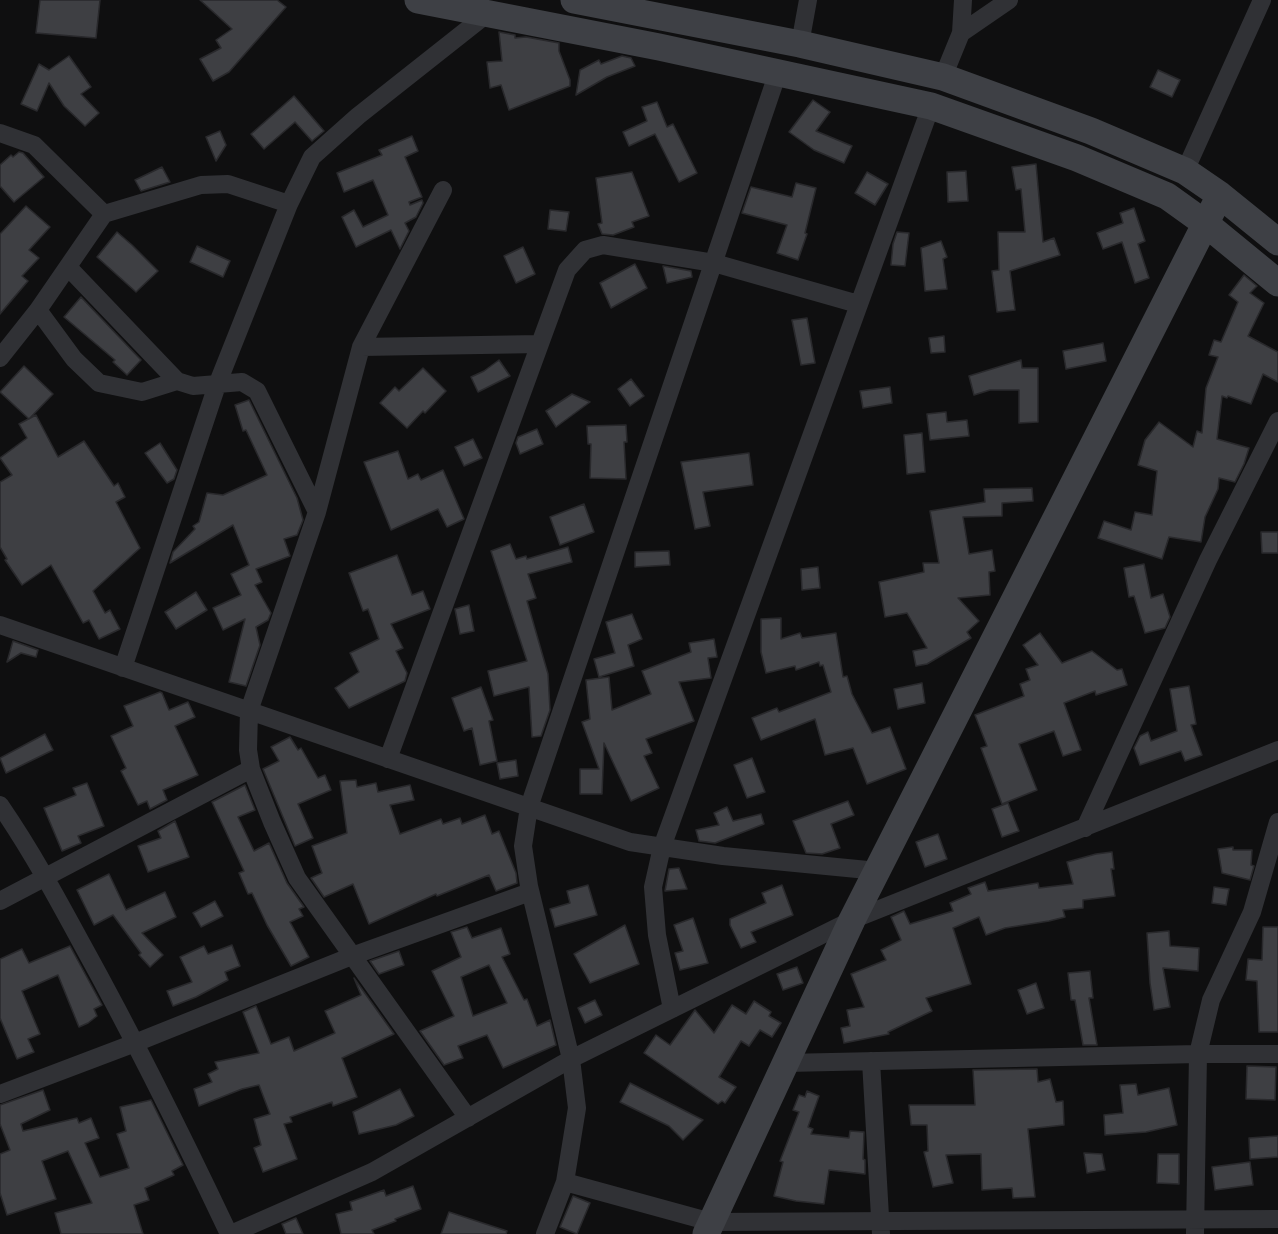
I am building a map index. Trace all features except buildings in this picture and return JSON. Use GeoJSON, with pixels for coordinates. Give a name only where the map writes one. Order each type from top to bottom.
{"type":"FeatureCollection","features":[{"type":"Feature","properties":{"kind":"main road"},"geometry":{"type":"LineString","coordinates":[[418,0],[778,72],[931,106],[1077,158],[1167,196],[1206,224],[1278,283]]}},
{"type":"Feature","properties":{"kind":"main road"},"geometry":{"type":"LineString","coordinates":[[574,0],[669,9],[800,44],[943,77],[1091,130],[1185,171],[1220,195],[1278,242]]}},
{"type":"Feature","properties":{"kind":"main road"},"geometry":{"type":"LineString","coordinates":[[709,1228],[852,920],[1220,195]]}},
{"type":"Feature","properties":{"kind":"street"},"geometry":{"type":"LineString","coordinates":[[800,44],[808,0]]}},
{"type":"Feature","properties":{"kind":"street"},"geometry":{"type":"LineString","coordinates":[[943,77],[961,33],[963,0]]}},
{"type":"Feature","properties":{"kind":"street"},"geometry":{"type":"LineString","coordinates":[[961,33],[1009,0]]}},
{"type":"Feature","properties":{"kind":"street"},"geometry":{"type":"LineString","coordinates":[[1185,171],[1263,0]]}},
{"type":"Feature","properties":{"kind":"street"},"geometry":{"type":"LineString","coordinates":[[123,668],[218,385],[289,204],[312,157],[358,116],[486,14]]}},
{"type":"Feature","properties":{"kind":"street"},"geometry":{"type":"LineString","coordinates":[[545,1234],[565,1182],[577,1108],[571,1059],[530,892],[523,846],[529,807],[778,72]]}},
{"type":"Feature","properties":{"kind":"street"},"geometry":{"type":"LineString","coordinates":[[672,1009],[657,935],[653,886],[662,847],[931,106]]}},
{"type":"Feature","properties":{"kind":"street"},"geometry":{"type":"LineString","coordinates":[[0,133],[34,145],[104,214]]}},
{"type":"Feature","properties":{"kind":"street"},"geometry":{"type":"LineString","coordinates":[[0,358],[38,310],[104,214],[201,185],[228,184],[289,204]]}},
{"type":"Feature","properties":{"kind":"street"},"geometry":{"type":"LineString","coordinates":[[443,190],[361,347],[317,513],[249,711],[248,750],[251,769],[297,878],[468,1118]]}},
{"type":"Feature","properties":{"kind":"street"},"geometry":{"type":"LineString","coordinates":[[387,759],[567,270],[585,250],[603,245],[714,263],[858,304]]}},
{"type":"Feature","properties":{"kind":"street"},"geometry":{"type":"LineString","coordinates":[[68,267],[177,381],[193,386],[242,382],[257,391],[317,513]]}},
{"type":"Feature","properties":{"kind":"street"},"geometry":{"type":"LineString","coordinates":[[38,310],[74,358],[99,383],[142,392],[177,381]]}},
{"type":"Feature","properties":{"kind":"street"},"geometry":{"type":"LineString","coordinates":[[361,347],[540,344]]}},
{"type":"Feature","properties":{"kind":"street"},"geometry":{"type":"LineString","coordinates":[[1084,828],[1208,560],[1278,422]]}},
{"type":"Feature","properties":{"kind":"street"},"geometry":{"type":"LineString","coordinates":[[0,625],[630,842],[723,856],[878,871]]}},
{"type":"Feature","properties":{"kind":"street"},"geometry":{"type":"LineString","coordinates":[[0,805],[29,847],[135,1043],[230,1234],[372,1172],[571,1059],[852,920],[1278,750]]}},
{"type":"Feature","properties":{"kind":"street"},"geometry":{"type":"LineString","coordinates":[[0,901],[251,769]]}},
{"type":"Feature","properties":{"kind":"street"},"geometry":{"type":"LineString","coordinates":[[1194,1227],[1198,1054],[1211,1000],[1252,912],[1278,822]]}},
{"type":"Feature","properties":{"kind":"street"},"geometry":{"type":"LineString","coordinates":[[0,1094],[352,956],[530,892]]}},
{"type":"Feature","properties":{"kind":"street"},"geometry":{"type":"LineString","coordinates":[[786,1063],[1278,1054]]}},
{"type":"Feature","properties":{"kind":"street"},"geometry":{"type":"LineString","coordinates":[[871,1061],[880,1228]]}},
{"type":"Feature","properties":{"kind":"street"},"geometry":{"type":"LineString","coordinates":[[565,1182],[709,1228],[1194,1227],[1278,1219]]}}]}
